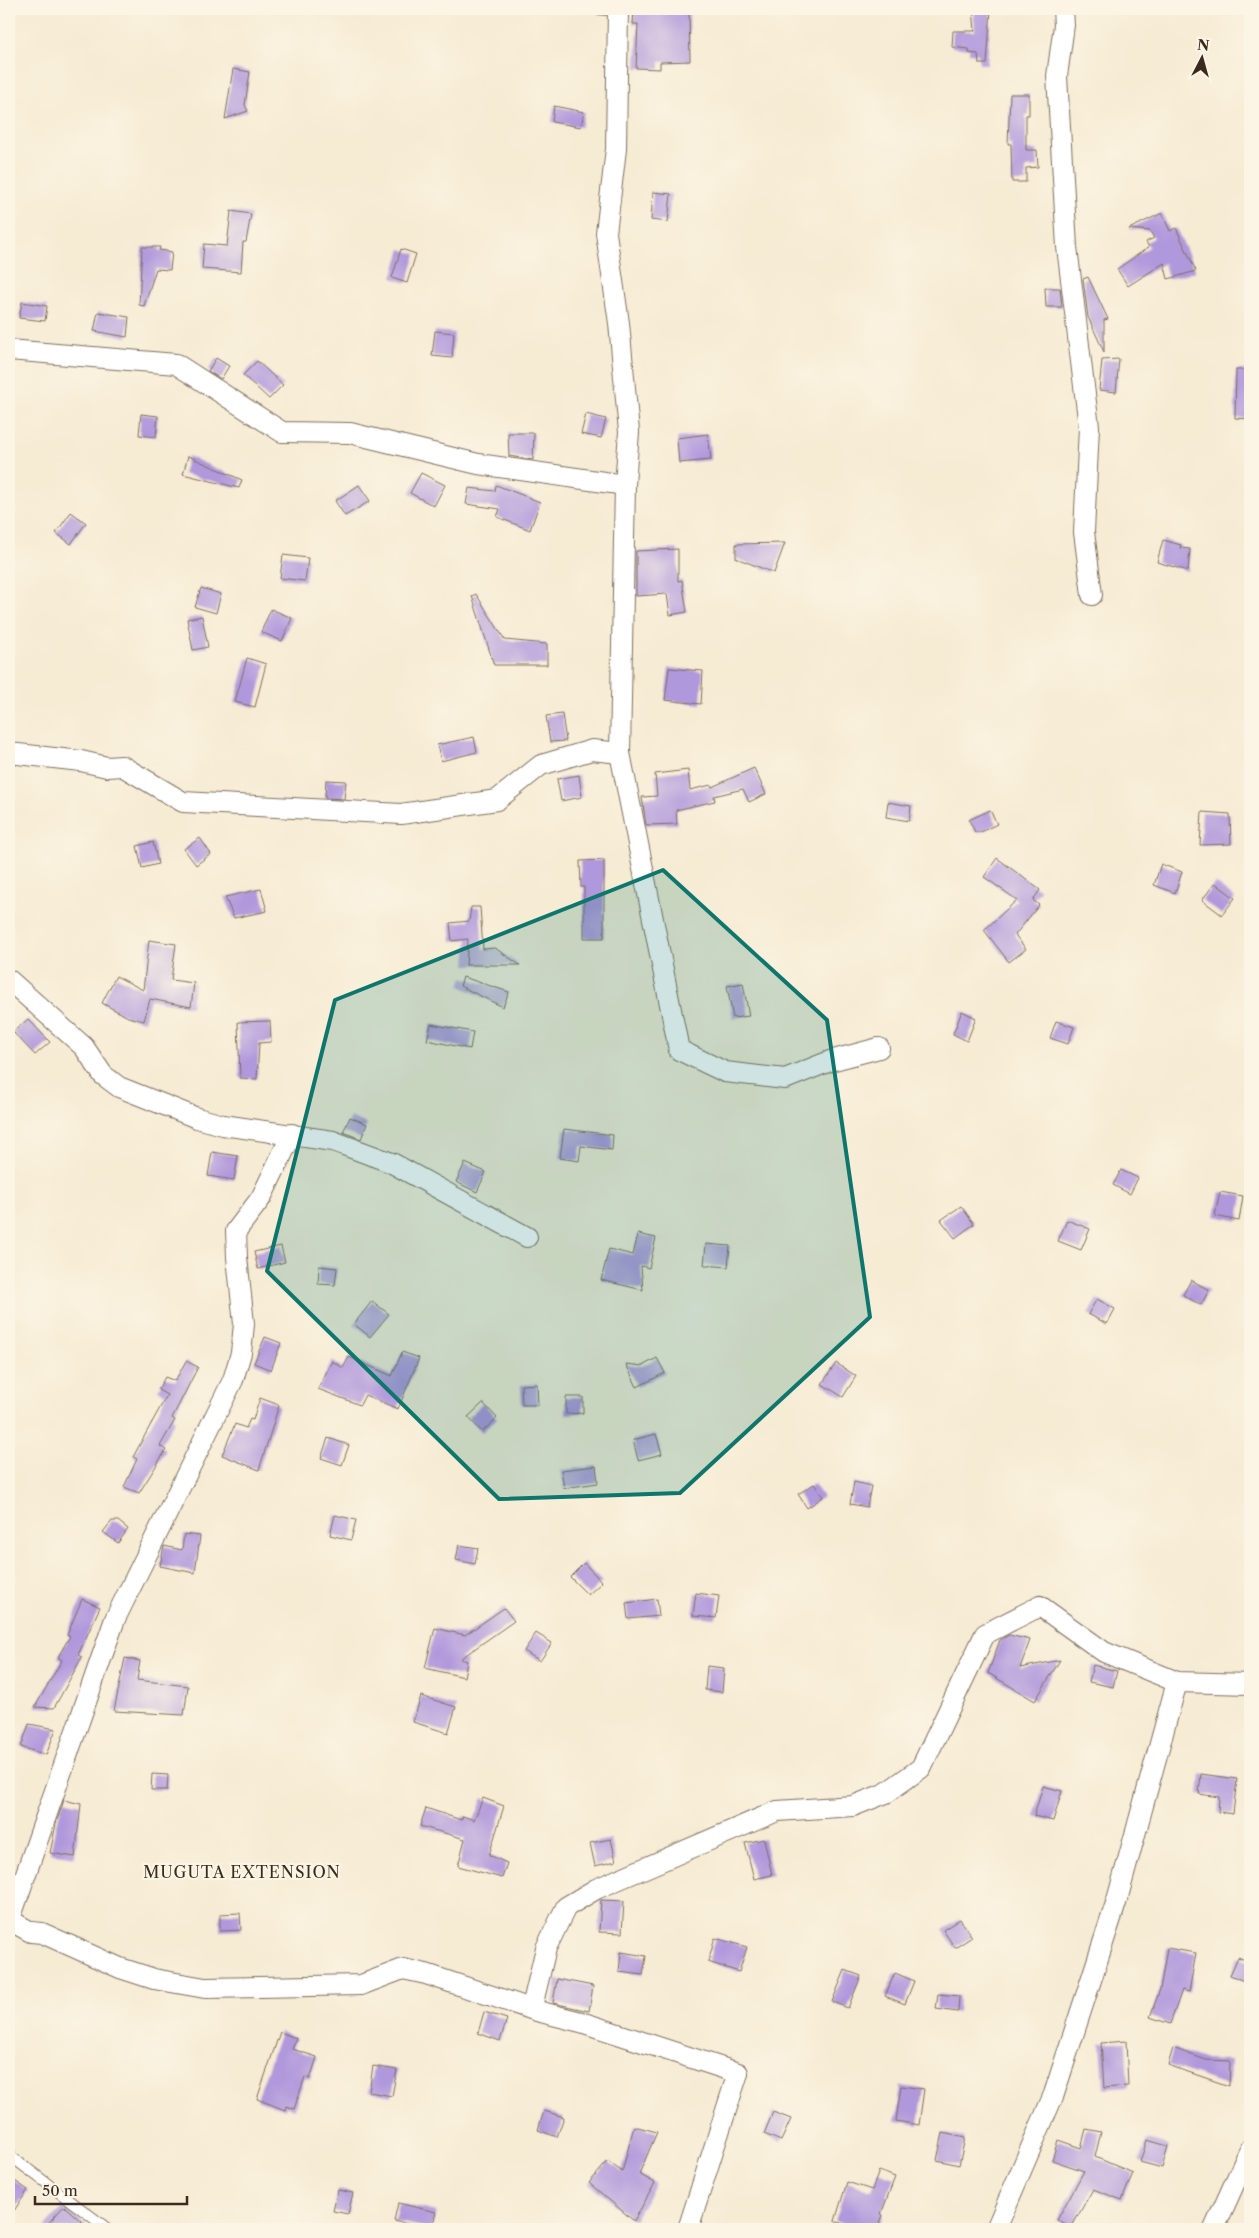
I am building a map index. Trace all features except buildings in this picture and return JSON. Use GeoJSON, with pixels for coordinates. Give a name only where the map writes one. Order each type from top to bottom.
{"type":"FeatureCollection","features":[{"type":"Feature","properties":{"kind":"street"},"geometry":{"type":"LineString","coordinates":[[1063,9],[1064,25],[1057,76],[1067,247],[1089,427],[1084,532],[1092,595]]}},
{"type":"Feature","properties":{"kind":"street"},"geometry":{"type":"LineString","coordinates":[[618,10],[616,150],[606,233],[619,323],[630,432],[625,485],[620,753],[679,1050],[725,1072],[785,1079],[830,1062],[879,1048]]}},
{"type":"Feature","properties":{"kind":"street"},"geometry":{"type":"LineString","coordinates":[[9,350],[176,364],[282,432],[350,433],[478,464],[625,485]]}},
{"type":"Feature","properties":{"kind":"street"},"geometry":{"type":"LineString","coordinates":[[9,753],[81,761],[107,767],[122,766],[183,802],[401,814],[498,800],[541,765],[592,750],[620,753]]}},
{"type":"Feature","properties":{"kind":"street"},"geometry":{"type":"LineString","coordinates":[[9,980],[77,1041],[103,1075],[119,1087],[196,1118],[223,1125],[333,1141],[392,1163],[527,1237]]}},
{"type":"Feature","properties":{"kind":"street"},"geometry":{"type":"LineString","coordinates":[[292,1134],[261,1198],[236,1231],[244,1324],[241,1353],[233,1380],[115,1619],[10,1922],[31,1932],[42,1933],[120,1968],[154,1979],[205,1988],[361,1984],[403,1969],[532,2007],[738,2073],[688,2229]]}},
{"type":"Feature","properties":{"kind":"street"},"geometry":{"type":"LineString","coordinates":[[532,2007],[546,1948],[566,1906],[596,1889],[777,1811],[853,1806],[886,1793],[920,1768],[985,1634],[1040,1606],[1104,1652],[1177,1682],[1250,1684]]}},
{"type":"Feature","properties":{"kind":"street"},"geometry":{"type":"LineString","coordinates":[[996,2229],[1054,2094],[1117,1900],[1177,1682]]}},
{"type":"Feature","properties":{"kind":"street"},"geometry":{"type":"LineString","coordinates":[[1214,2229],[1250,2149]]}},
{"type":"Feature","properties":{"kind":"lane"},"geometry":{"type":"LineString","coordinates":[[597,9],[618,10]]}},
{"type":"Feature","properties":{"kind":"lane"},"geometry":{"type":"LineString","coordinates":[[9,2155],[108,2229]]}},
{"type":"Feature","properties":{"kind":"highlighted area"},"geometry":{"type":"Polygon","coordinates":[[[663,870],[827,1020],[870,1317],[680,1493],[499,1499],[267,1271],[335,1000],[663,870]]]}},
{"type":"Feature","properties":{"kind":"district","name":"MUGUTA EXTENSION"},"geometry":{"type":"Point","coordinates":[242,1872]}}]}
